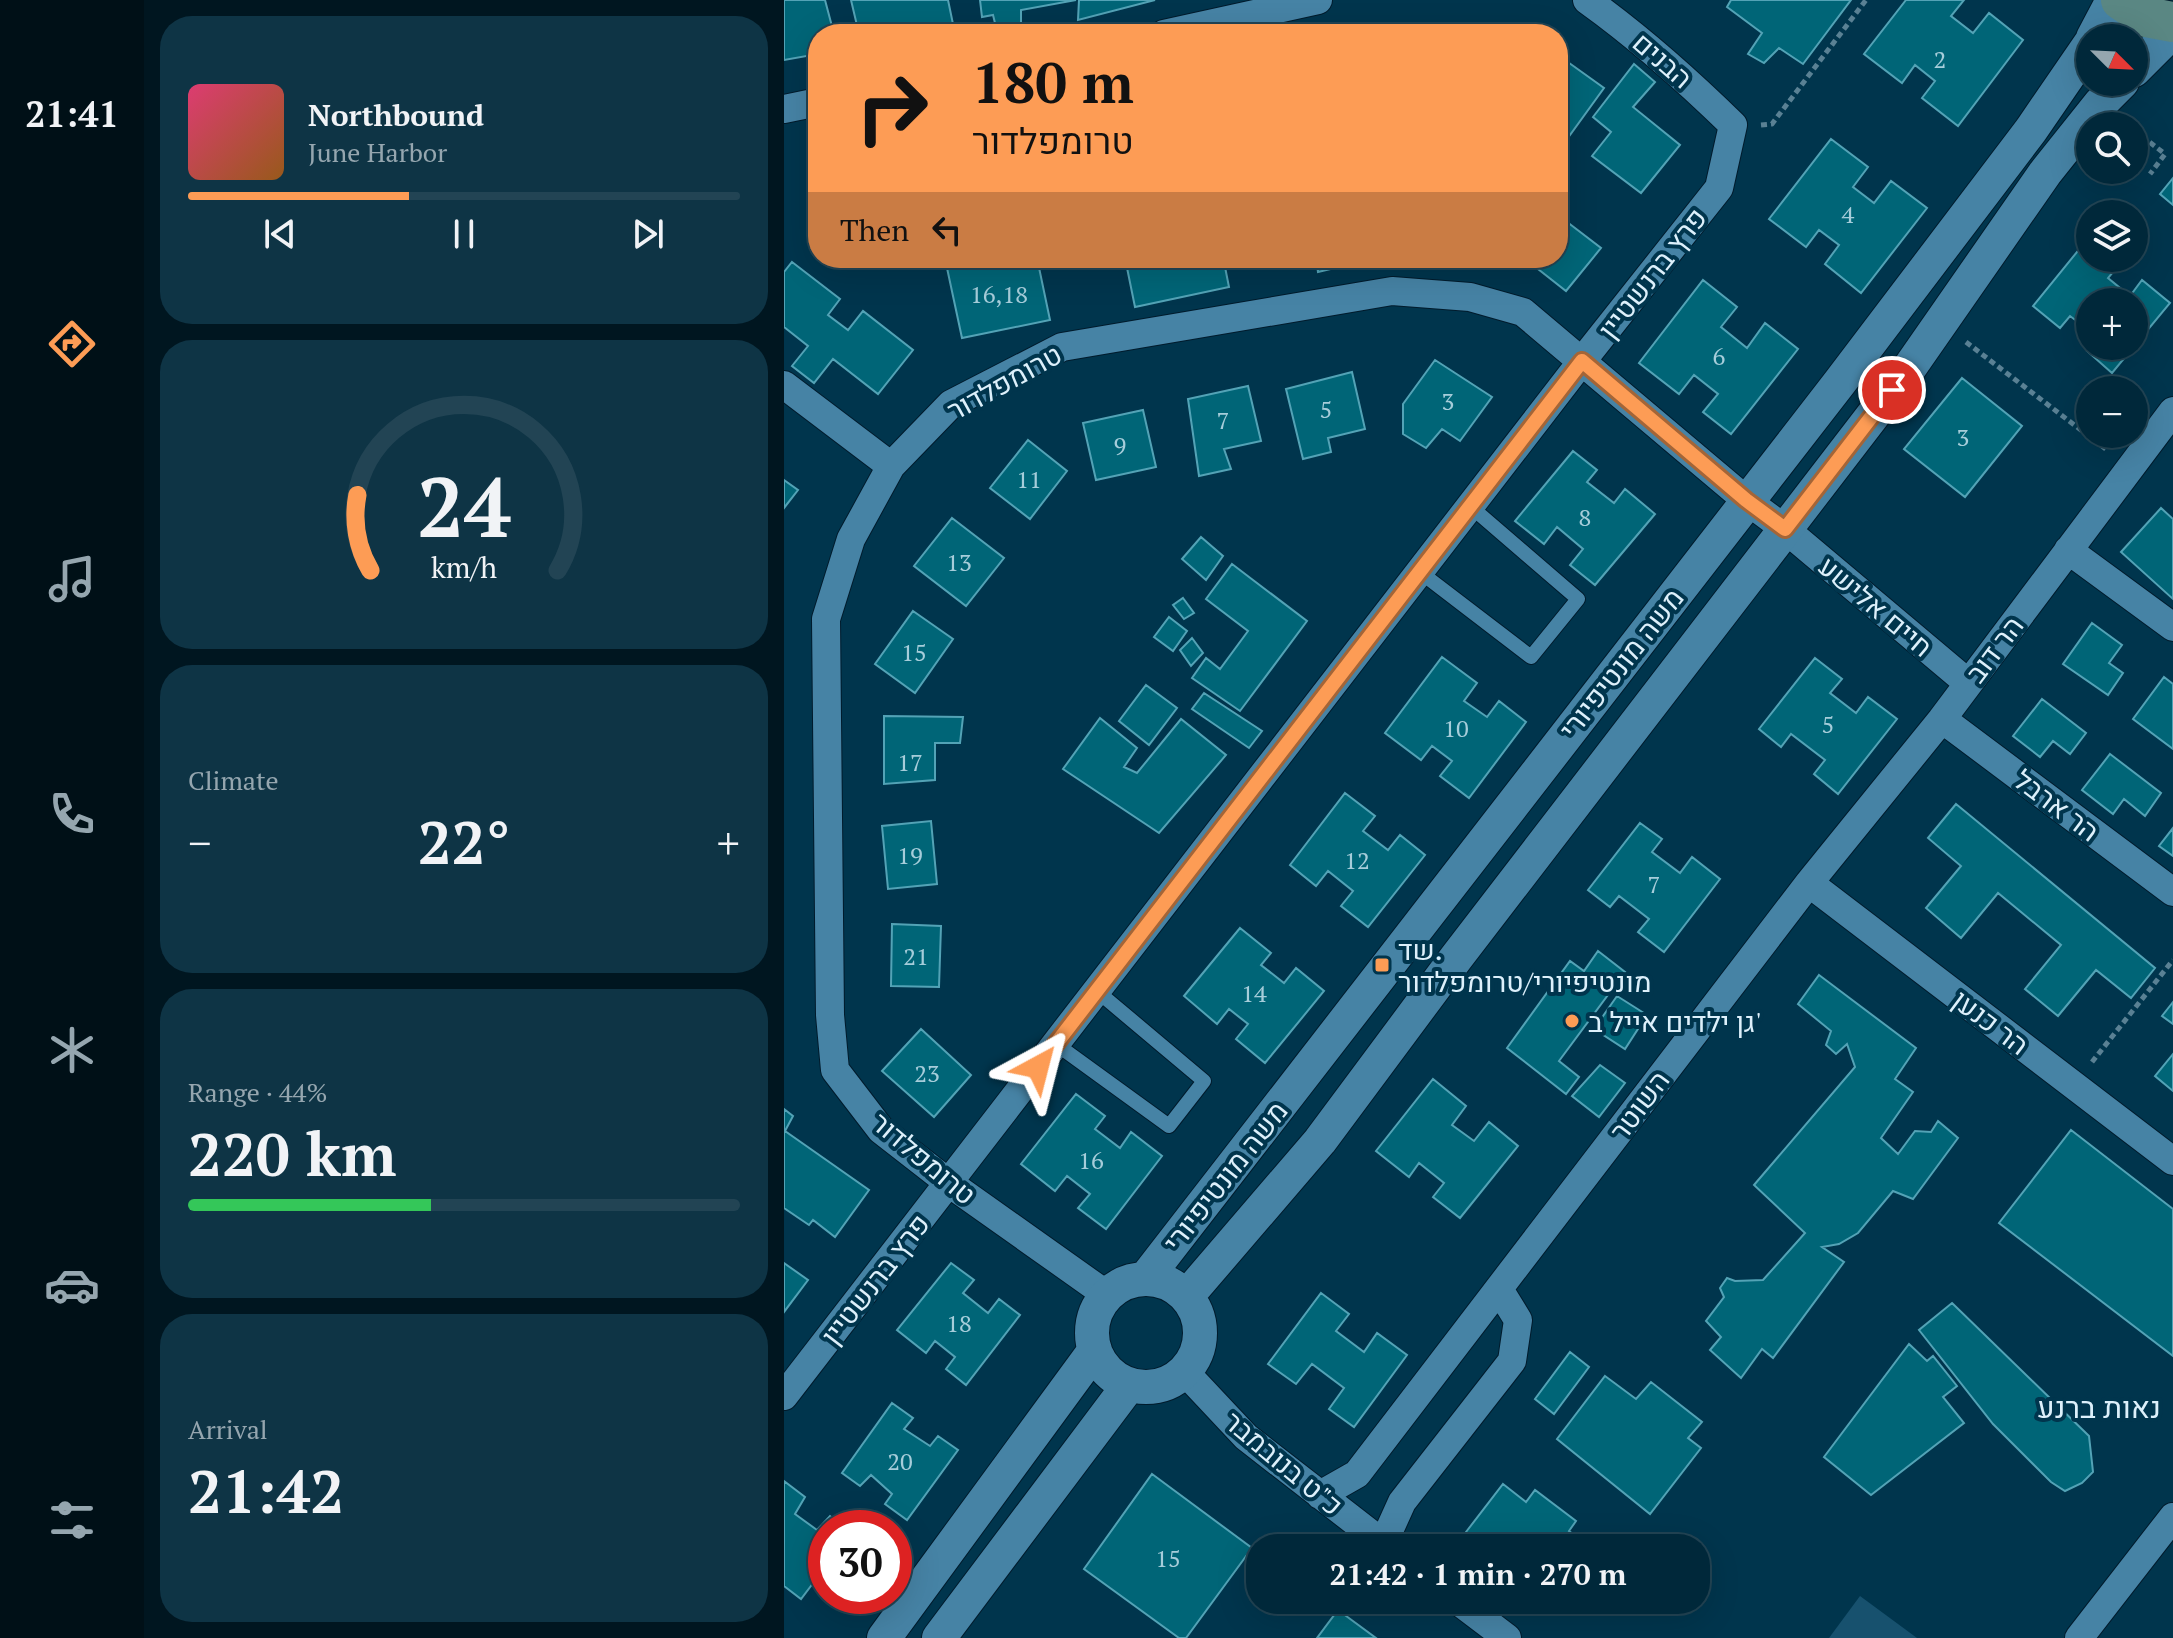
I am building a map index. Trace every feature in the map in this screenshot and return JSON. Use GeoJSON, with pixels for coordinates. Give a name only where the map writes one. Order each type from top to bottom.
{"type":"FeatureCollection","features":[{"type":"Feature","properties":{"kind":"main road"},"geometry":{"type":"LineString","coordinates":[[2121,0],[2146,17],[2173,22]]}},
{"type":"Feature","properties":{"kind":"street"},"geometry":{"type":"LineString","coordinates":[[1209,24],[1318,0]]}},
{"type":"Feature","properties":{"kind":"street","name":"הבנים"},"geometry":{"type":"LineString","coordinates":[[1587,0],[1632,32],[1683,75],[1733,125]]}},
{"type":"Feature","properties":{"kind":"street"},"geometry":{"type":"LineString","coordinates":[[2100,24],[2113,0]]}},
{"type":"Feature","properties":{"kind":"street"},"geometry":{"type":"LineString","coordinates":[[2148,56],[2173,31]]}},
{"type":"Feature","properties":{"kind":"street","name":"משה מונטיפיורי"},"geometry":{"type":"LineString","coordinates":[[1146,1278],[1840,382],[2021,143],[2076,64]]}},
{"type":"Feature","properties":{"kind":"street","name":"משה מונטיפיורי"},"geometry":{"type":"LineString","coordinates":[[1187,1296],[1320,1141],[1456,958],[1910,367],[2045,173],[2108,96]]}},
{"type":"Feature","properties":{"kind":"street"},"geometry":{"type":"LineString","coordinates":[[784,109],[808,104]]}},
{"type":"Feature","properties":{"kind":"street","name":"פרץ ברנשטיין"},"geometry":{"type":"LineString","coordinates":[[784,1396],[1582,361],[1719,188],[1733,125]]}},
{"type":"Feature","properties":{"kind":"street","name":"טרומפלדור"},"geometry":{"type":"LineString","coordinates":[[1107,1295],[949,1183],[881,1130],[835,1070],[830,1015],[826,619],[851,539],[891,466],[951,404],[1062,347],[1392,291],[1470,297],[1523,312],[1746,500],[1785,529]]}},
{"type":"Feature","properties":{"kind":"street"},"geometry":{"type":"LineString","coordinates":[[784,385],[891,466]]}},
{"type":"Feature","properties":{"kind":"street","name":"הר דוב"},"geometry":{"type":"LineString","coordinates":[[1809,883],[1942,719],[2173,411]]}},
{"type":"Feature","properties":{"kind":"street","name":"חיים אלישע"},"geometry":{"type":"LineString","coordinates":[[1785,529],[1968,683]]}},
{"type":"Feature","properties":{"kind":"street"},"geometry":{"type":"LineString","coordinates":[[2068,550],[2173,627]]}},
{"type":"Feature","properties":{"kind":"street","name":"הר ארבל"},"geometry":{"type":"LineString","coordinates":[[1942,719],[2173,892]]}},
{"type":"Feature","properties":{"kind":"street","name":"הר כנען"},"geometry":{"type":"LineString","coordinates":[[1809,883],[2173,1161]]}},
{"type":"Feature","properties":{"kind":"street","name":"השוטר"},"geometry":{"type":"LineString","coordinates":[[1320,1495],[1357,1474],[1809,883]]}},
{"type":"Feature","properties":{"kind":"street"},"geometry":{"type":"LineString","coordinates":[[1146,1278],[1175,1286],[1187,1296],[1196,1310],[1200,1326],[1200,1342],[1185,1372],[1152,1387],[1129,1385],[1114,1377],[1102,1365],[1095,1350],[1093,1321],[1107,1295],[1118,1286],[1146,1278]]}},
{"type":"Feature","properties":{"kind":"street"},"geometry":{"type":"LineString","coordinates":[[1390,1534],[1402,1502],[1512,1361],[1518,1320],[1499,1289]]}},
{"type":"Feature","properties":{"kind":"street"},"geometry":{"type":"LineString","coordinates":[[884,1638],[1095,1350]]}},
{"type":"Feature","properties":{"kind":"street","name":"כ\"ט בנובמבר"},"geometry":{"type":"LineString","coordinates":[[1185,1372],[1246,1437],[1370,1534]]}},
{"type":"Feature","properties":{"kind":"street"},"geometry":{"type":"LineString","coordinates":[[939,1638],[1129,1385]]}},
{"type":"Feature","properties":{"kind":"street"},"geometry":{"type":"LineString","coordinates":[[2079,1638],[2173,1517]]}},
{"type":"Feature","properties":{"kind":"street"},"geometry":{"type":"LineString","coordinates":[[1475,1614],[1507,1638]]}},
{"type":"Feature","properties":{"kind":"lane"},"geometry":{"type":"LineString","coordinates":[[1420,572],[1531,657],[1578,599],[1470,506]]}},
{"type":"Feature","properties":{"kind":"lane"},"geometry":{"type":"LineString","coordinates":[[1056,1044],[1169,1126],[1204,1081],[1097,991]]}},
{"type":"Feature","properties":{"kind":"path"},"geometry":{"type":"LineString","coordinates":[[1733,125],[1772,124],[1866,0]]}},
{"type":"Feature","properties":{"kind":"path"},"geometry":{"type":"LineString","coordinates":[[2148,141],[2165,154],[2150,174]]}},
{"type":"Feature","properties":{"kind":"path"},"geometry":{"type":"LineString","coordinates":[[1972,346],[2130,468]]}},
{"type":"Feature","properties":{"kind":"path"},"geometry":{"type":"LineString","coordinates":[[2074,1085],[2173,960]]}},
{"type":"Feature","properties":{"kind":"shaded area"},"geometry":{"type":"Polygon","coordinates":[[[1860,1596],[1917,1638],[1829,1638],[1860,1596]]]}},
{"type":"Feature","properties":{"kind":"building"},"geometry":{"type":"Polygon","coordinates":[[[784,0],[825,0],[831,24],[808,24],[808,56],[784,60],[784,0]]]}},
{"type":"Feature","properties":{"kind":"building"},"geometry":{"type":"Polygon","coordinates":[[[851,0],[948,0],[953,24],[857,24],[851,0]]]}},
{"type":"Feature","properties":{"kind":"building"},"geometry":{"type":"Polygon","coordinates":[[[980,0],[1076,0],[1021,10],[1021,24],[995,24],[993,15],[982,17],[980,0]]]}},
{"type":"Feature","properties":{"kind":"building"},"geometry":{"type":"Polygon","coordinates":[[[1079,0],[1155,0],[1078,20],[1079,0]]]}},
{"type":"Feature","properties":{"kind":"building"},"geometry":{"type":"Polygon","coordinates":[[[1731,0],[1851,0],[1803,64],[1779,48],[1764,63],[1748,54],[1762,33],[1727,7],[1731,0]]]}},
{"type":"Feature","properties":{"kind":"building"},"geometry":{"type":"Polygon","coordinates":[[[1906,0],[1964,0],[1951,16],[1973,33],[1989,13],[2023,40],[1958,126],[1922,98],[1935,81],[1915,65],[1902,83],[1864,54],[1906,0]]]}},
{"type":"Feature","properties":{"kind":"building"},"geometry":{"type":"Polygon","coordinates":[[[1568,62],[1604,88],[1568,138],[1568,62]]]}},
{"type":"Feature","properties":{"kind":"building"},"geometry":{"type":"Polygon","coordinates":[[[1634,64],[1655,82],[1633,107],[1680,145],[1641,193],[1592,156],[1611,132],[1593,117],[1634,64]]]}},
{"type":"Feature","properties":{"kind":"building"},"geometry":{"type":"Polygon","coordinates":[[[1831,139],[1868,167],[1853,187],[1874,203],[1891,181],[1927,208],[1861,293],[1825,264],[1839,245],[1819,230],[1806,247],[1769,219],[1831,139]]]}},
{"type":"Feature","properties":{"kind":"building"},"geometry":{"type":"Polygon","coordinates":[[[2173,178],[2173,205],[2160,194],[2173,178]]]}},
{"type":"Feature","properties":{"kind":"building"},"geometry":{"type":"Polygon","coordinates":[[[1568,223],[1601,248],[1566,291],[1537,268],[1568,268],[1568,223]]]}},
{"type":"Feature","properties":{"kind":"building"},"geometry":{"type":"Polygon","coordinates":[[[2076,253],[2076,272],[2113,272],[2108,278],[2120,288],[2076,288],[2076,320],[2070,316],[2060,328],[2033,306],[2076,253]]]}},
{"type":"Feature","properties":{"kind":"building"},"geometry":{"type":"Polygon","coordinates":[[[792,262],[840,299],[828,315],[848,330],[863,311],[913,350],[878,394],[833,359],[814,383],[792,366],[808,346],[784,327],[784,272],[792,262]]]}},
{"type":"Feature","properties":{"kind":"building"},"geometry":{"type":"Polygon","coordinates":[[[947,268],[1039,268],[1050,320],[962,338],[947,268]]]}},
{"type":"Feature","properties":{"kind":"building"},"geometry":{"type":"Polygon","coordinates":[[[1127,268],[1225,268],[1229,287],[1135,307],[1127,268]]]}},
{"type":"Feature","properties":{"kind":"building"},"geometry":{"type":"Polygon","coordinates":[[[1703,280],[1737,307],[1721,327],[1747,348],[1765,323],[1798,349],[1731,434],[1703,412],[1718,394],[1694,375],[1679,394],[1639,363],[1703,280]]]}},
{"type":"Feature","properties":{"kind":"building"},"geometry":{"type":"Polygon","coordinates":[[[2142,280],[2170,303],[2148,330],[2148,288],[2136,288],[2142,280]]]}},
{"type":"Feature","properties":{"kind":"building"},"geometry":{"type":"Polygon","coordinates":[[[1435,360],[1492,397],[1460,441],[1442,429],[1426,448],[1403,434],[1403,404],[1435,360]]]}},
{"type":"Feature","properties":{"kind":"building"},"geometry":{"type":"Polygon","coordinates":[[[2097,360],[2123,360],[2112,373],[2097,360]]]}},
{"type":"Feature","properties":{"kind":"building"},"geometry":{"type":"Polygon","coordinates":[[[1352,372],[1365,429],[1328,438],[1331,452],[1303,459],[1286,389],[1352,372]]]}},
{"type":"Feature","properties":{"kind":"building"},"geometry":{"type":"Polygon","coordinates":[[[1962,378],[2022,426],[1965,497],[1904,449],[1962,378]]]}},
{"type":"Feature","properties":{"kind":"building"},"geometry":{"type":"Polygon","coordinates":[[[1248,386],[1261,441],[1224,449],[1231,469],[1199,476],[1188,399],[1248,386]]]}},
{"type":"Feature","properties":{"kind":"building"},"geometry":{"type":"Polygon","coordinates":[[[1143,410],[1156,467],[1096,480],[1083,423],[1143,410]]]}},
{"type":"Feature","properties":{"kind":"building"},"geometry":{"type":"Polygon","coordinates":[[[1028,440],[1067,471],[1030,519],[990,488],[1028,440]]]}},
{"type":"Feature","properties":{"kind":"building"},"geometry":{"type":"Polygon","coordinates":[[[1573,451],[1597,470],[1587,482],[1614,503],[1625,489],[1655,514],[1595,585],[1570,565],[1583,549],[1557,527],[1544,544],[1515,521],[1573,451]]]}},
{"type":"Feature","properties":{"kind":"building"},"geometry":{"type":"Polygon","coordinates":[[[784,480],[798,490],[784,508],[784,480]]]}},
{"type":"Feature","properties":{"kind":"building"},"geometry":{"type":"Polygon","coordinates":[[[2161,508],[2173,519],[2173,599],[2121,552],[2161,508]]]}},
{"type":"Feature","properties":{"kind":"building"},"geometry":{"type":"Polygon","coordinates":[[[952,518],[1004,558],[966,606],[914,566],[952,518]]]}},
{"type":"Feature","properties":{"kind":"building"},"geometry":{"type":"Polygon","coordinates":[[[1201,537],[1223,556],[1206,580],[1182,559],[1201,537]]]}},
{"type":"Feature","properties":{"kind":"building"},"geometry":{"type":"Polygon","coordinates":[[[1232,564],[1307,621],[1240,711],[1192,678],[1206,658],[1220,669],[1248,631],[1206,599],[1232,564]]]}},
{"type":"Feature","properties":{"kind":"building"},"geometry":{"type":"Polygon","coordinates":[[[1183,598],[1194,613],[1184,619],[1173,605],[1183,598]]]}},
{"type":"Feature","properties":{"kind":"building"},"geometry":{"type":"Polygon","coordinates":[[[913,611],[953,639],[915,693],[875,664],[913,611]]]}},
{"type":"Feature","properties":{"kind":"building"},"geometry":{"type":"Polygon","coordinates":[[[1169,617],[1187,631],[1173,651],[1154,637],[1169,617]]]}},
{"type":"Feature","properties":{"kind":"building"},"geometry":{"type":"Polygon","coordinates":[[[2092,623],[2122,645],[2109,663],[2123,673],[2108,695],[2063,664],[2092,623]]]}},
{"type":"Feature","properties":{"kind":"building"},"geometry":{"type":"Polygon","coordinates":[[[1192,638],[1203,653],[1191,666],[1180,650],[1192,638]]]}},
{"type":"Feature","properties":{"kind":"building"},"geometry":{"type":"Polygon","coordinates":[[[1442,657],[1477,683],[1464,701],[1487,717],[1499,701],[1526,722],[1469,798],[1440,776],[1452,761],[1432,746],[1421,760],[1385,733],[1442,657]]]}},
{"type":"Feature","properties":{"kind":"building"},"geometry":{"type":"Polygon","coordinates":[[[1815,658],[1842,679],[1830,693],[1856,713],[1868,697],[1897,719],[1838,794],[1814,774],[1825,760],[1791,734],[1781,747],[1759,729],[1815,658]]]}},
{"type":"Feature","properties":{"kind":"building"},"geometry":{"type":"Polygon","coordinates":[[[2164,677],[2173,684],[2173,749],[2133,719],[2164,677]]]}},
{"type":"Feature","properties":{"kind":"building"},"geometry":{"type":"Polygon","coordinates":[[[1146,685],[1177,708],[1149,745],[1119,721],[1146,685]]]}},
{"type":"Feature","properties":{"kind":"building"},"geometry":{"type":"Polygon","coordinates":[[[1204,693],[1262,731],[1249,748],[1192,709],[1204,693]]]}},
{"type":"Feature","properties":{"kind":"building"},"geometry":{"type":"Polygon","coordinates":[[[2042,699],[2086,733],[2070,754],[2053,741],[2040,757],[2013,736],[2042,699]]]}},
{"type":"Feature","properties":{"kind":"building"},"geometry":{"type":"Polygon","coordinates":[[[884,716],[963,717],[960,743],[935,743],[935,780],[884,784],[884,716]]]}},
{"type":"Feature","properties":{"kind":"building"},"geometry":{"type":"Polygon","coordinates":[[[1100,718],[1137,748],[1124,767],[1137,773],[1181,719],[1226,755],[1159,833],[1063,769],[1100,718]]]}},
{"type":"Feature","properties":{"kind":"building"},"geometry":{"type":"Polygon","coordinates":[[[2110,754],[2161,793],[2145,816],[2124,799],[2113,814],[2082,790],[2110,754]]]}},
{"type":"Feature","properties":{"kind":"building"},"geometry":{"type":"Polygon","coordinates":[[[1345,793],[1375,816],[1363,831],[1388,850],[1400,835],[1425,855],[1368,927],[1341,906],[1353,891],[1328,871],[1316,886],[1290,865],[1345,793]]]}},
{"type":"Feature","properties":{"kind":"building"},"geometry":{"type":"Polygon","coordinates":[[[1956,804],[2155,968],[2131,998],[2096,970],[2058,1016],[2025,989],[2061,945],[1998,893],[1961,938],[1926,908],[1961,866],[1928,838],[1956,804]]]}},
{"type":"Feature","properties":{"kind":"building"},"geometry":{"type":"Polygon","coordinates":[[[931,821],[937,884],[888,889],[882,826],[931,821]]]}},
{"type":"Feature","properties":{"kind":"building"},"geometry":{"type":"Polygon","coordinates":[[[1640,823],[1662,839],[1652,852],[1680,873],[1692,857],[1720,879],[1664,952],[1638,932],[1649,919],[1619,896],[1610,907],[1588,890],[1640,823]]]}},
{"type":"Feature","properties":{"kind":"building"},"geometry":{"type":"Polygon","coordinates":[[[2173,828],[2173,856],[2159,846],[2173,828]]]}},
{"type":"Feature","properties":{"kind":"building"},"geometry":{"type":"Polygon","coordinates":[[[892,924],[941,926],[939,987],[891,986],[892,924]]]}},
{"type":"Feature","properties":{"kind":"building"},"geometry":{"type":"Polygon","coordinates":[[[1240,928],[1271,953],[1261,965],[1284,983],[1296,968],[1324,991],[1265,1063],[1236,1039],[1248,1024],[1229,1009],[1217,1024],[1184,996],[1240,928]]]}},
{"type":"Feature","properties":{"kind":"building"},"geometry":{"type":"Polygon","coordinates":[[[1598,951],[1625,972],[1559,1061],[1579,1077],[1566,1094],[1507,1048],[1570,961],[1584,971],[1598,951]]]}},
{"type":"Feature","properties":{"kind":"building"},"geometry":{"type":"Polygon","coordinates":[[[1819,975],[1916,1048],[1895,1079],[1913,1092],[1881,1138],[1898,1154],[1915,1131],[1931,1132],[1938,1121],[1958,1138],[1913,1199],[1893,1191],[1858,1233],[1839,1244],[1822,1247],[1844,1262],[1773,1358],[1762,1349],[1741,1378],[1710,1350],[1721,1337],[1706,1321],[1724,1297],[1720,1288],[1727,1278],[1735,1281],[1763,1280],[1805,1233],[1754,1185],[1855,1067],[1847,1044],[1836,1054],[1826,1045],[1831,1031],[1798,1004],[1819,975]]]}},
{"type":"Feature","properties":{"kind":"building"},"geometry":{"type":"Polygon","coordinates":[[[1617,996],[1647,1015],[1625,1049],[1594,1029],[1617,996]]]}},
{"type":"Feature","properties":{"kind":"building"},"geometry":{"type":"Polygon","coordinates":[[[2173,1002],[2173,1024],[2162,1016],[2173,1002]]]}},
{"type":"Feature","properties":{"kind":"building"},"geometry":{"type":"Polygon","coordinates":[[[921,1029],[971,1075],[934,1117],[882,1071],[921,1029]]]}},
{"type":"Feature","properties":{"kind":"building"},"geometry":{"type":"Polygon","coordinates":[[[2173,1054],[2173,1091],[2155,1076],[2173,1054]]]}},
{"type":"Feature","properties":{"kind":"building"},"geometry":{"type":"Polygon","coordinates":[[[1600,1065],[1625,1083],[1599,1117],[1572,1096],[1600,1065]]]}},
{"type":"Feature","properties":{"kind":"building"},"geometry":{"type":"Polygon","coordinates":[[[1433,1079],[1466,1106],[1452,1125],[1474,1141],[1489,1122],[1518,1146],[1460,1218],[1433,1197],[1444,1183],[1419,1163],[1409,1177],[1376,1151],[1433,1079]]]}},
{"type":"Feature","properties":{"kind":"building"},"geometry":{"type":"Polygon","coordinates":[[[1076,1094],[1105,1116],[1095,1129],[1120,1148],[1131,1132],[1162,1156],[1106,1229],[1078,1208],[1090,1194],[1067,1176],[1055,1191],[1021,1164],[1076,1094]]]}},
{"type":"Feature","properties":{"kind":"building"},"geometry":{"type":"Polygon","coordinates":[[[784,1109],[793,1116],[785,1131],[869,1190],[835,1237],[813,1220],[809,1225],[784,1208],[784,1109]]]}},
{"type":"Feature","properties":{"kind":"building"},"geometry":{"type":"Polygon","coordinates":[[[2071,1130],[2173,1209],[2173,1356],[1999,1223],[2071,1130]]]}},
{"type":"Feature","properties":{"kind":"building"},"geometry":{"type":"Polygon","coordinates":[[[784,1263],[808,1280],[784,1312],[784,1263]]]}},
{"type":"Feature","properties":{"kind":"building"},"geometry":{"type":"Polygon","coordinates":[[[951,1263],[974,1280],[963,1293],[988,1313],[999,1299],[1020,1315],[966,1385],[946,1369],[955,1357],[935,1341],[926,1353],[897,1330],[951,1263]]]}},
{"type":"Feature","properties":{"kind":"building"},"geometry":{"type":"Polygon","coordinates":[[[1321,1293],[1349,1314],[1336,1331],[1364,1352],[1377,1333],[1407,1355],[1354,1427],[1329,1409],[1344,1388],[1312,1364],[1296,1384],[1268,1364],[1321,1293]]]}},
{"type":"Feature","properties":{"kind":"building"},"geometry":{"type":"Polygon","coordinates":[[[1952,1303],[2089,1436],[2093,1472],[2082,1483],[2065,1491],[2051,1482],[1993,1424],[1919,1330],[1952,1303]]]}},
{"type":"Feature","properties":{"kind":"building"},"geometry":{"type":"Polygon","coordinates":[[[1909,1344],[1927,1361],[1933,1356],[1957,1386],[1943,1397],[1964,1423],[1871,1495],[1824,1457],[1909,1344]]]}},
{"type":"Feature","properties":{"kind":"building"},"geometry":{"type":"Polygon","coordinates":[[[1570,1352],[1589,1367],[1554,1414],[1535,1399],[1570,1352]]]}},
{"type":"Feature","properties":{"kind":"building"},"geometry":{"type":"Polygon","coordinates":[[[1605,1376],[1636,1399],[1651,1382],[1702,1422],[1688,1438],[1701,1448],[1650,1514],[1557,1439],[1605,1376]]]}},
{"type":"Feature","properties":{"kind":"building"},"geometry":{"type":"Polygon","coordinates":[[[892,1403],[913,1418],[904,1429],[930,1446],[938,1436],[958,1450],[912,1513],[912,1510],[893,1510],[885,1504],[892,1494],[871,1475],[860,1486],[842,1473],[892,1403]]]}},
{"type":"Feature","properties":{"kind":"building"},"geometry":{"type":"Polygon","coordinates":[[[1152,1474],[1246,1544],[1246,1556],[1186,1638],[1179,1638],[1084,1569],[1152,1474]]]}},
{"type":"Feature","properties":{"kind":"building"},"geometry":{"type":"Polygon","coordinates":[[[784,1481],[805,1497],[795,1514],[808,1523],[808,1590],[801,1599],[784,1586],[784,1481]]]}},
{"type":"Feature","properties":{"kind":"building"},"geometry":{"type":"Polygon","coordinates":[[[1503,1484],[1526,1502],[1535,1490],[1576,1521],[1569,1531],[1573,1534],[1466,1532],[1503,1484]]]}},
{"type":"Feature","properties":{"kind":"building"},"geometry":{"type":"Polygon","coordinates":[[[1335,1614],[1343,1614],[1376,1638],[1317,1638],[1335,1614]]]}},
{"type":"Feature","properties":{"kind":"place","name":"שד. מונטיפיורי/טרומפלדור"},"geometry":{"type":"Point","coordinates":[1382,965]}},
{"type":"Feature","properties":{"kind":"place","name":"גן ילדים אייל ב'"},"geometry":{"type":"Point","coordinates":[1572,1021]}},
{"type":"Feature","properties":{"kind":"district","name":"נאות ברנע"},"geometry":{"type":"Point","coordinates":[2099,1407]}},
{"type":"Feature","properties":{"kind":"route"},"geometry":{"type":"LineString","coordinates":[[1038,1067],[1582,361],[1746,500],[1785,529],[1892,390]]}}]}
